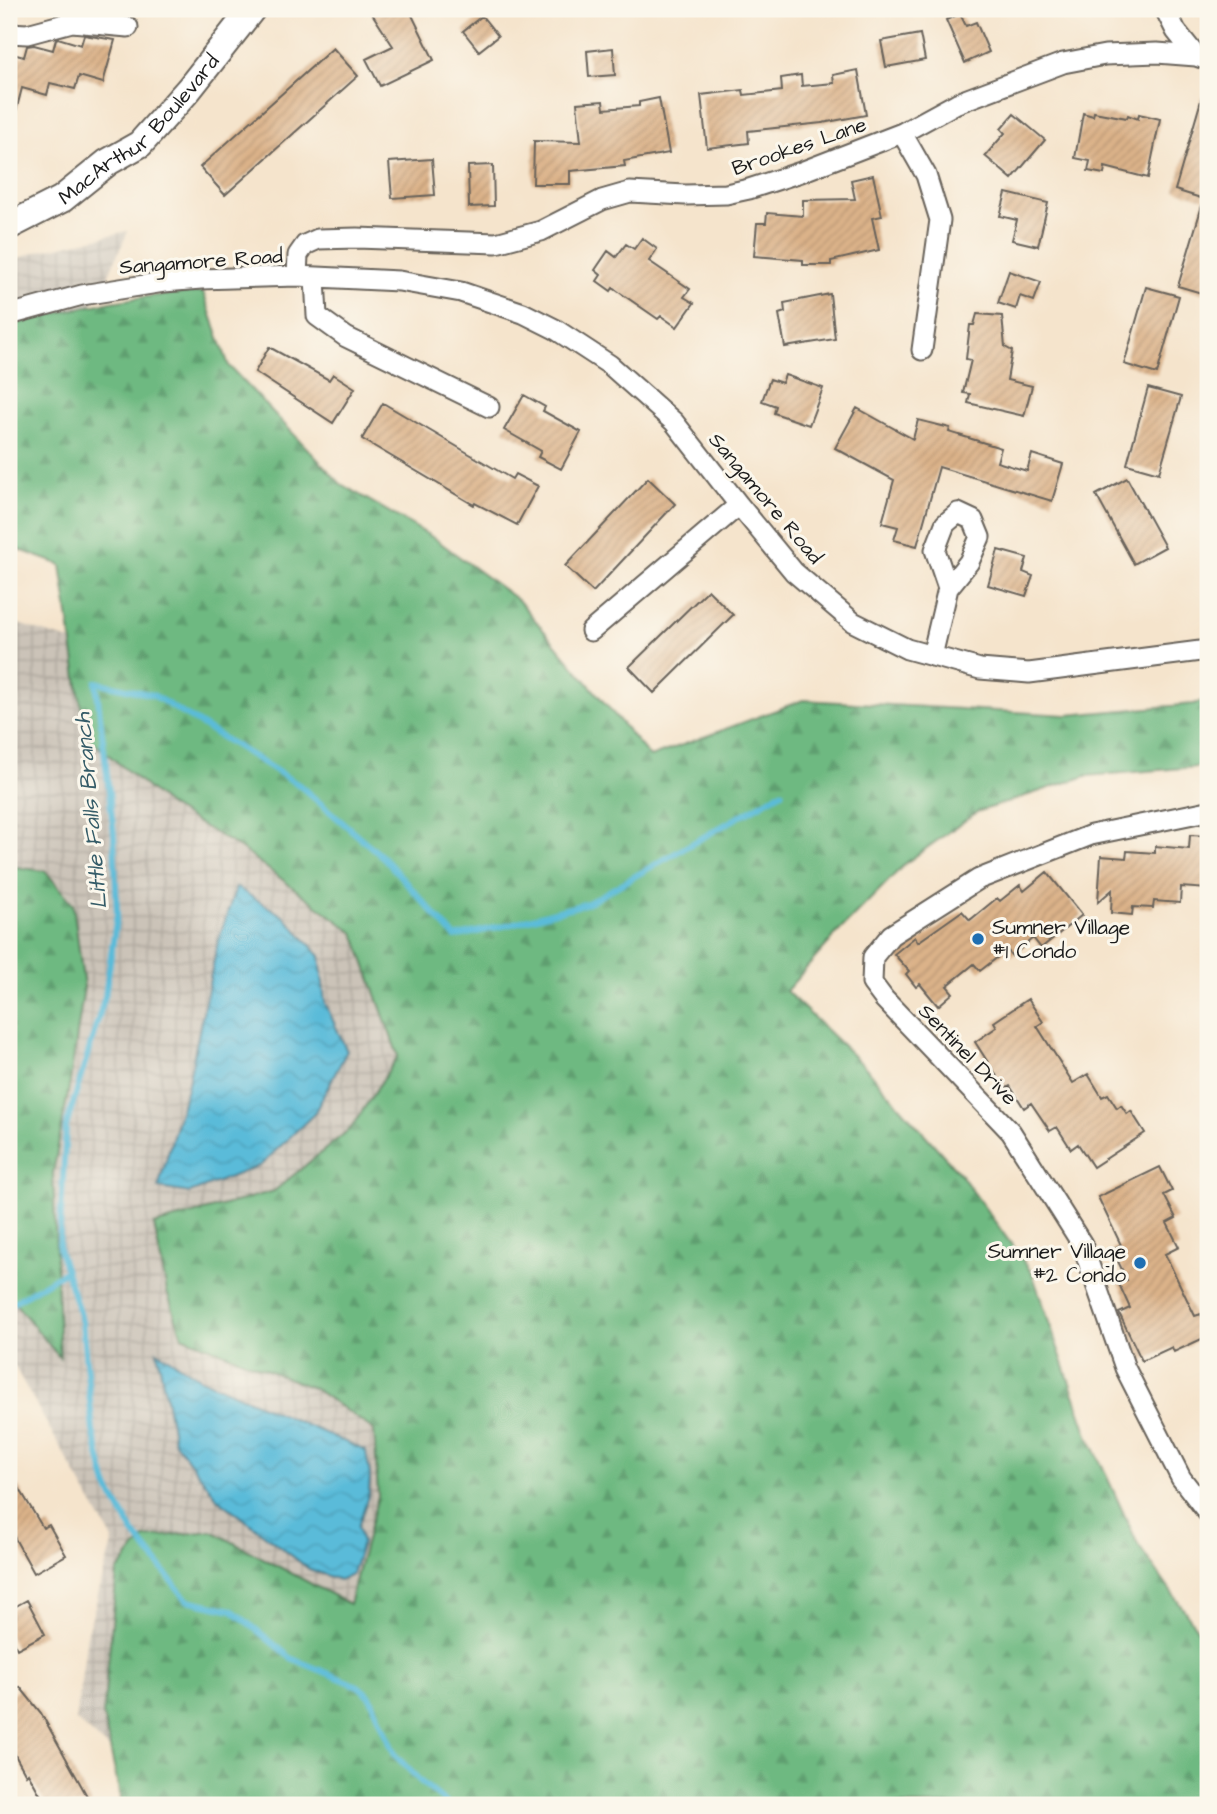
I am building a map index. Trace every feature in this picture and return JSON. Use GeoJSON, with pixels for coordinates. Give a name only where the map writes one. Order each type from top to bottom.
{"type":"FeatureCollection","features":[{"type":"Feature","properties":{"kind":"main road","name":"MacArthur Boulevard"},"geometry":{"type":"LineString","coordinates":[[9,226],[62,199],[108,162],[140,144],[189,89],[252,9]]}},
{"type":"Feature","properties":{"kind":"street"},"geometry":{"type":"LineString","coordinates":[[1165,9],[1176,31],[1202,58]]}},
{"type":"Feature","properties":{"kind":"street"},"geometry":{"type":"LineString","coordinates":[[9,33],[27,34],[72,22],[128,26]]}},
{"type":"Feature","properties":{"kind":"street","name":"Brookes Lane"},"geometry":{"type":"LineString","coordinates":[[306,277],[298,255],[305,245],[318,239],[496,243],[541,231],[602,200],[631,191],[685,195],[738,191],[802,172],[902,133],[957,103],[1063,63],[1118,54],[1157,53],[1202,58]]}},
{"type":"Feature","properties":{"kind":"street"},"geometry":{"type":"LineString","coordinates":[[902,133],[926,175],[940,220],[922,350]]}},
{"type":"Feature","properties":{"kind":"street"},"geometry":{"type":"LineString","coordinates":[[306,277],[317,316],[346,337],[489,407]]}},
{"type":"Feature","properties":{"kind":"street","name":"Sangamore Road"},"geometry":{"type":"LineString","coordinates":[[9,315],[82,295],[164,282],[306,277],[400,281],[434,286],[496,303],[555,329],[610,365],[674,422],[794,572],[853,622],[907,649],[980,669],[1029,673],[1208,650]]}},
{"type":"Feature","properties":{"kind":"street"},"geometry":{"type":"LineString","coordinates":[[591,631],[738,505]]}},
{"type":"Feature","properties":{"kind":"street"},"geometry":{"type":"LineString","coordinates":[[932,656],[948,588]]}},
{"type":"Feature","properties":{"kind":"street","name":"Sentinel Drive"},"geometry":{"type":"LineString","coordinates":[[1208,811],[1091,835],[979,879],[891,935],[873,957],[872,983],[884,999],[1011,1132],[1082,1244],[1125,1368],[1181,1478],[1208,1513]]}},
{"type":"Feature","properties":{"kind":"shaded area"},"geometry":{"type":"Polygon","coordinates":[[[128,231],[105,283],[74,331],[9,460],[9,262],[36,252],[128,231]]]}},
{"type":"Feature","properties":{"kind":"shaded area"},"geometry":{"type":"Polygon","coordinates":[[[9,621],[123,657],[437,916],[389,1622],[147,1782],[76,1720],[87,1635],[113,1540],[13,1364],[9,1366],[9,621]]]}},
{"type":"Feature","properties":{"kind":"green space"},"geometry":{"type":"Polygon","coordinates":[[[203,292],[229,366],[341,484],[434,538],[519,601],[650,757],[803,700],[1067,715],[1194,704],[1208,699],[1208,766],[1086,776],[977,812],[906,863],[841,929],[786,991],[865,1067],[961,1175],[1032,1273],[1088,1435],[1138,1545],[1201,1634],[1208,1639],[1208,1805],[122,1805],[103,1715],[117,1572],[144,1538],[212,1531],[349,1604],[378,1496],[374,1430],[315,1389],[182,1336],[167,1292],[154,1225],[274,1191],[351,1128],[398,1056],[354,933],[240,848],[169,806],[85,735],[61,565],[9,546],[9,326],[105,303],[203,292]]]}},
{"type":"Feature","properties":{"kind":"green space"},"geometry":{"type":"Polygon","coordinates":[[[9,866],[45,871],[73,904],[84,987],[53,1173],[60,1358],[9,1296],[9,866]]]}},
{"type":"Feature","properties":{"kind":"water"},"geometry":{"type":"Polygon","coordinates":[[[236,887],[285,917],[320,956],[325,1003],[347,1051],[314,1114],[261,1165],[190,1193],[158,1188],[187,1088],[218,941],[236,887]]]}},
{"type":"Feature","properties":{"kind":"water"},"geometry":{"type":"Polygon","coordinates":[[[157,1351],[201,1379],[366,1451],[370,1475],[369,1493],[358,1527],[362,1543],[352,1574],[339,1580],[309,1569],[218,1499],[174,1441],[157,1351]]]}},
{"type":"Feature","properties":{"kind":"building"},"geometry":{"type":"Polygon","coordinates":[[[369,9],[409,9],[434,60],[380,86],[366,59],[393,46],[369,9]]]}},
{"type":"Feature","properties":{"kind":"building"},"geometry":{"type":"Polygon","coordinates":[[[960,14],[966,26],[976,22],[989,52],[965,63],[946,20],[960,14]]]}},
{"type":"Feature","properties":{"kind":"building"},"geometry":{"type":"Polygon","coordinates":[[[482,16],[498,36],[479,51],[463,31],[482,16]]]}},
{"type":"Feature","properties":{"kind":"building"},"geometry":{"type":"Polygon","coordinates":[[[920,34],[925,60],[886,67],[881,41],[920,34]]]}},
{"type":"Feature","properties":{"kind":"building"},"geometry":{"type":"Polygon","coordinates":[[[84,35],[115,40],[103,83],[79,76],[75,89],[50,83],[47,95],[22,88],[14,119],[9,118],[9,53],[24,57],[27,46],[34,45],[53,50],[58,38],[81,45],[84,35]]]}},
{"type":"Feature","properties":{"kind":"building"},"geometry":{"type":"Polygon","coordinates":[[[333,48],[358,76],[225,195],[200,167],[333,48]]]}},
{"type":"Feature","properties":{"kind":"building"},"geometry":{"type":"Polygon","coordinates":[[[613,48],[615,75],[589,77],[587,51],[613,48]]]}},
{"type":"Feature","properties":{"kind":"building"},"geometry":{"type":"Polygon","coordinates":[[[858,70],[866,115],[748,131],[749,143],[707,148],[701,95],[743,90],[744,95],[782,91],[781,78],[801,75],[802,86],[834,83],[833,75],[858,70]]]}},
{"type":"Feature","properties":{"kind":"building"},"geometry":{"type":"Polygon","coordinates":[[[1204,90],[1208,91],[1208,295],[1178,286],[1204,199],[1175,190],[1204,90]]]}},
{"type":"Feature","properties":{"kind":"building"},"geometry":{"type":"Polygon","coordinates":[[[659,98],[669,153],[624,161],[625,166],[570,171],[570,184],[533,184],[534,141],[581,142],[577,103],[603,101],[604,109],[639,106],[639,102],[659,98]]]}},
{"type":"Feature","properties":{"kind":"building"},"geometry":{"type":"Polygon","coordinates":[[[1094,112],[1127,118],[1128,115],[1138,119],[1139,114],[1160,119],[1148,178],[1105,167],[1104,174],[1088,171],[1090,161],[1075,158],[1083,113],[1093,116],[1094,112]]]}},
{"type":"Feature","properties":{"kind":"building"},"geometry":{"type":"Polygon","coordinates":[[[1014,114],[1045,140],[1012,179],[985,156],[1005,133],[1001,129],[1014,114]]]}},
{"type":"Feature","properties":{"kind":"building"},"geometry":{"type":"Polygon","coordinates":[[[432,159],[435,195],[392,198],[389,162],[432,159]]]}},
{"type":"Feature","properties":{"kind":"building"},"geometry":{"type":"Polygon","coordinates":[[[493,165],[494,206],[469,207],[468,166],[493,165]]]}},
{"type":"Feature","properties":{"kind":"building"},"geometry":{"type":"Polygon","coordinates":[[[873,175],[882,216],[872,218],[879,250],[831,261],[831,265],[803,265],[803,260],[754,256],[757,223],[766,223],[767,213],[803,216],[803,200],[855,199],[851,180],[873,175]]]}},
{"type":"Feature","properties":{"kind":"building"},"geometry":{"type":"Polygon","coordinates":[[[1006,193],[1048,203],[1038,246],[1012,240],[1017,220],[1000,216],[1006,193]]]}},
{"type":"Feature","properties":{"kind":"building"},"geometry":{"type":"Polygon","coordinates":[[[642,238],[657,249],[649,261],[690,289],[684,297],[694,303],[677,327],[661,316],[658,319],[613,288],[611,291],[597,281],[601,275],[595,270],[608,251],[616,257],[626,244],[634,249],[642,238]]]}},
{"type":"Feature","properties":{"kind":"building"},"geometry":{"type":"Polygon","coordinates":[[[1009,271],[1041,282],[1034,301],[1020,296],[1016,309],[998,303],[1009,271]]]}},
{"type":"Feature","properties":{"kind":"building"},"geometry":{"type":"Polygon","coordinates":[[[1146,287],[1179,296],[1157,374],[1124,364],[1146,287]]]}},
{"type":"Feature","properties":{"kind":"building"},"geometry":{"type":"Polygon","coordinates":[[[830,294],[835,339],[785,347],[779,314],[785,312],[784,303],[830,294]]]}},
{"type":"Feature","properties":{"kind":"building"},"geometry":{"type":"Polygon","coordinates":[[[977,314],[1002,316],[1005,347],[1012,351],[1007,380],[1032,386],[1024,416],[968,403],[970,394],[963,393],[971,360],[966,359],[970,325],[974,325],[977,314]]]}},
{"type":"Feature","properties":{"kind":"building"},"geometry":{"type":"Polygon","coordinates":[[[269,347],[329,380],[333,374],[355,388],[333,423],[255,372],[269,347]]]}},
{"type":"Feature","properties":{"kind":"building"},"geometry":{"type":"Polygon","coordinates":[[[785,375],[823,388],[809,425],[774,413],[776,406],[762,401],[770,379],[782,383],[785,375]]]}},
{"type":"Feature","properties":{"kind":"building"},"geometry":{"type":"Polygon","coordinates":[[[1148,388],[1181,397],[1159,473],[1127,464],[1148,388]]]}},
{"type":"Feature","properties":{"kind":"building"},"geometry":{"type":"Polygon","coordinates":[[[524,395],[545,407],[543,411],[581,432],[561,469],[538,457],[541,451],[504,430],[524,395]]]}},
{"type":"Feature","properties":{"kind":"building"},"geometry":{"type":"Polygon","coordinates":[[[383,403],[512,479],[515,474],[538,486],[517,525],[475,503],[474,505],[362,439],[383,403]]]}},
{"type":"Feature","properties":{"kind":"building"},"geometry":{"type":"Polygon","coordinates":[[[857,408],[913,439],[918,420],[950,428],[949,432],[1001,448],[997,462],[1027,471],[1032,454],[1063,464],[1052,501],[939,467],[917,546],[894,540],[898,527],[882,523],[894,480],[835,448],[857,408]]]}},
{"type":"Feature","properties":{"kind":"building"},"geometry":{"type":"Polygon","coordinates":[[[648,478],[675,504],[593,592],[565,566],[648,478]]]}},
{"type":"Feature","properties":{"kind":"building"},"geometry":{"type":"Polygon","coordinates":[[[1127,478],[1165,547],[1134,564],[1096,495],[1127,478]]]}},
{"type":"Feature","properties":{"kind":"building"},"geometry":{"type":"Polygon","coordinates":[[[998,550],[1027,558],[1023,572],[1033,576],[1026,596],[988,585],[998,550]]]}},
{"type":"Feature","properties":{"kind":"building"},"geometry":{"type":"Polygon","coordinates":[[[708,590],[733,615],[654,693],[629,667],[708,590]]]}},
{"type":"Feature","properties":{"kind":"building","name":"Sumner Village #1 Condo"},"geometry":{"type":"Polygon","coordinates":[[[1190,835],[1208,836],[1208,889],[1181,887],[1180,903],[1154,901],[1153,908],[1133,907],[1132,915],[1111,913],[1112,890],[1098,902],[1101,856],[1126,858],[1127,851],[1155,853],[1155,846],[1189,849],[1190,835]]]}},
{"type":"Feature","properties":{"kind":"building","name":"Sumner Village #1 Condo"},"geometry":{"type":"Polygon","coordinates":[[[1047,872],[1082,915],[1041,948],[1033,938],[1012,956],[1007,950],[980,971],[974,964],[947,986],[953,993],[938,1006],[920,984],[916,987],[906,974],[909,971],[894,954],[915,937],[918,942],[962,911],[970,920],[997,898],[1000,901],[1020,885],[1024,891],[1047,872]]]}},
{"type":"Feature","properties":{"kind":"building"},"geometry":{"type":"Polygon","coordinates":[[[1028,999],[1043,1022],[1037,1026],[1073,1083],[1088,1074],[1102,1097],[1108,1094],[1117,1108],[1121,1105],[1127,1114],[1131,1111],[1145,1133],[1093,1167],[1078,1144],[1071,1149],[1057,1127],[1050,1131],[1031,1103],[1024,1108],[1010,1086],[1005,1089],[975,1042],[997,1027],[994,1022],[1028,999]]]}},
{"type":"Feature","properties":{"kind":"building","name":"Sumner Village #2 Condo"},"geometry":{"type":"Polygon","coordinates":[[[1160,1167],[1172,1191],[1164,1195],[1176,1218],[1167,1223],[1179,1247],[1165,1254],[1195,1316],[1201,1314],[1208,1329],[1208,1336],[1174,1352],[1172,1347],[1142,1361],[1119,1313],[1130,1308],[1119,1284],[1127,1280],[1112,1249],[1121,1245],[1098,1197],[1160,1167]]]}},
{"type":"Feature","properties":{"kind":"building"},"geometry":{"type":"Polygon","coordinates":[[[9,1471],[43,1528],[49,1525],[66,1555],[34,1573],[14,1537],[9,1540],[9,1471]]]}},
{"type":"Feature","properties":{"kind":"building"},"geometry":{"type":"Polygon","coordinates":[[[27,1600],[45,1634],[17,1649],[9,1635],[9,1610],[27,1600]]]}},
{"type":"Feature","properties":{"kind":"building"},"geometry":{"type":"Polygon","coordinates":[[[20,1687],[41,1713],[92,1805],[46,1805],[28,1773],[26,1775],[9,1744],[9,1696],[20,1687]]]}},
{"type":"Feature","properties":{"kind":"waterway","name":"Little Falls Branch"},"geometry":{"type":"LineString","coordinates":[[449,1805],[421,1782],[395,1755],[370,1696],[358,1686],[291,1658],[232,1610],[187,1600],[133,1532],[107,1486],[93,1431],[82,1322],[59,1249],[66,1127],[105,996],[117,914],[114,834],[96,682],[153,695],[299,785],[384,858],[455,937],[588,903],[782,792]]}},
{"type":"Feature","properties":{"kind":"waterway"},"geometry":{"type":"LineString","coordinates":[[9,1305],[66,1271]]}},
{"type":"Feature","properties":{"kind":"place","name":"Sumner Village #1 Condo"},"geometry":{"type":"Point","coordinates":[978,939]}},
{"type":"Feature","properties":{"kind":"place","name":"Sumner Village #2 Condo"},"geometry":{"type":"Point","coordinates":[1140,1263]}}]}
